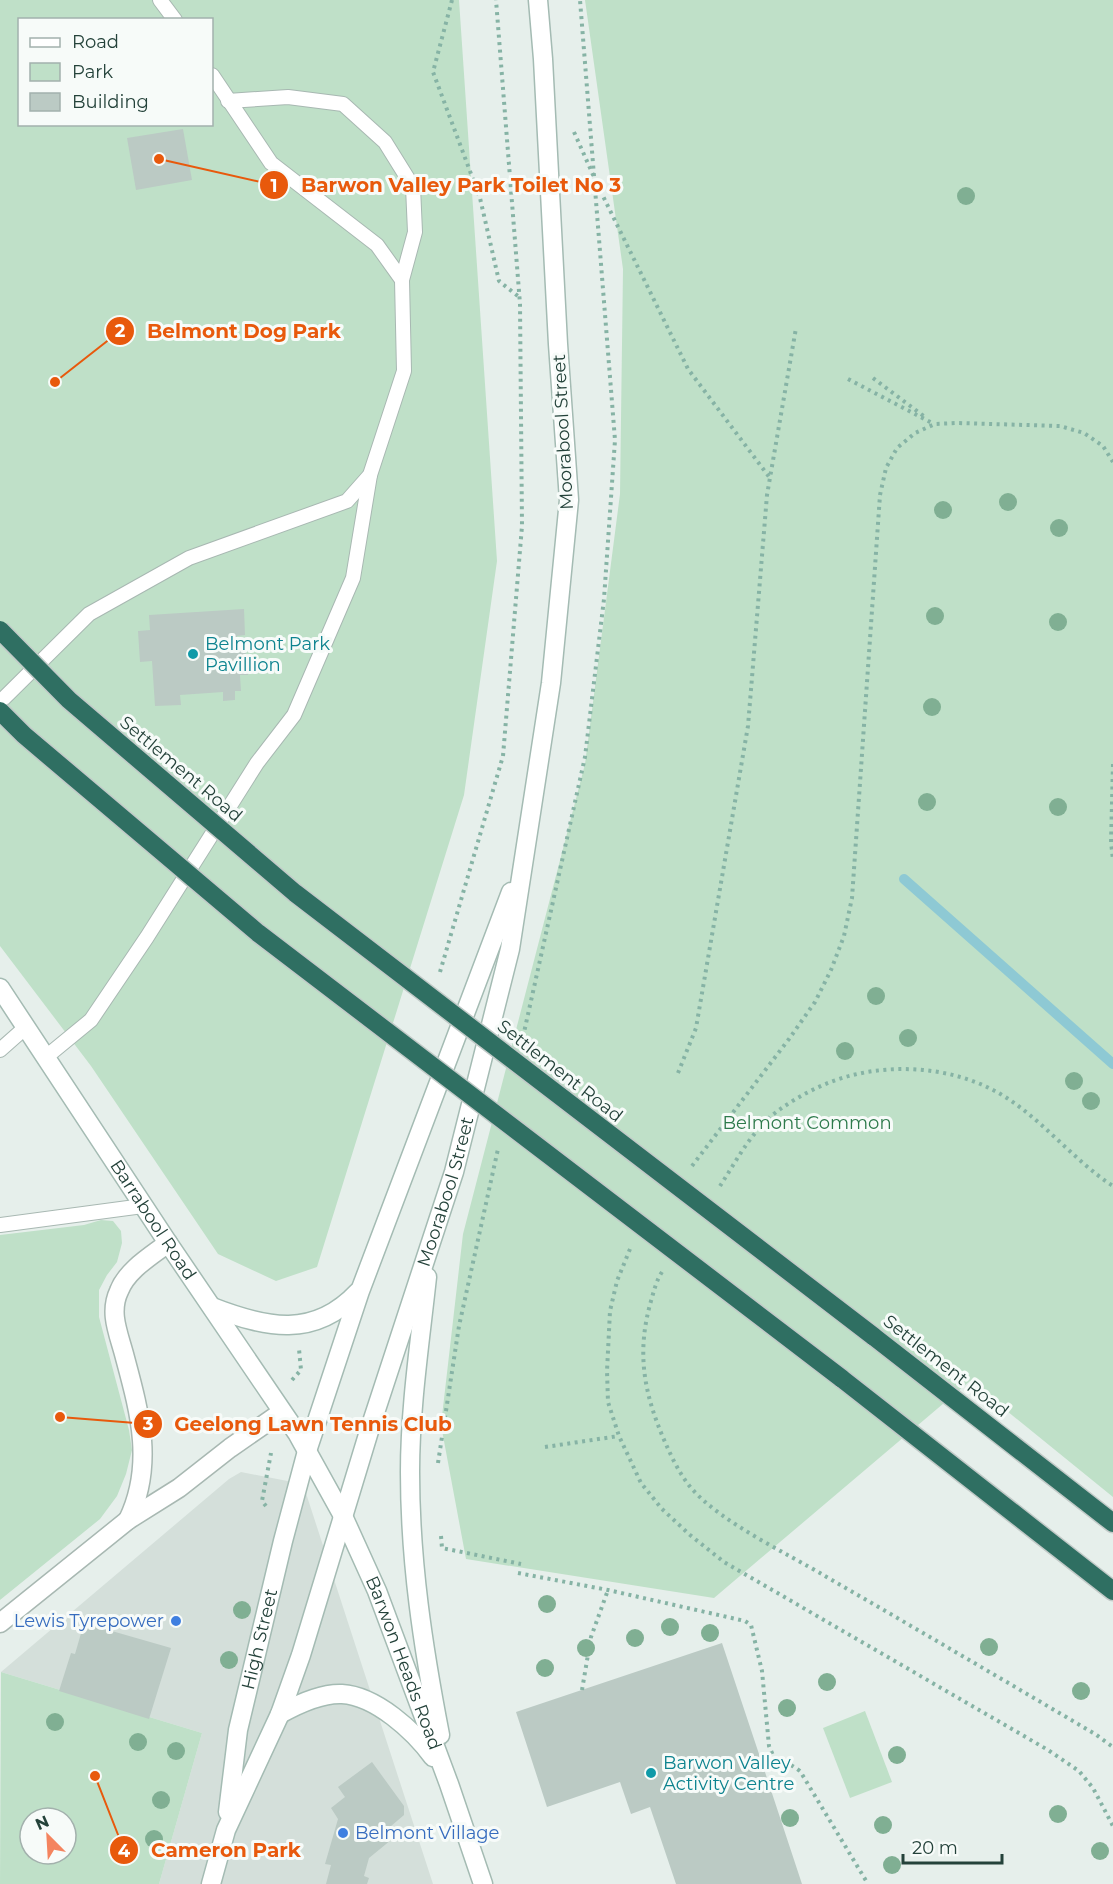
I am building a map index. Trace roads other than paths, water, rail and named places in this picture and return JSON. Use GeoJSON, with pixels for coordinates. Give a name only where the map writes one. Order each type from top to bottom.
{"type":"FeatureCollection","features":[{"type":"Feature","properties":{"kind":"highway","name":"Settlement Road"},"geometry":{"type":"LineString","coordinates":[[0,630],[69,700],[295,893],[1113,1523]]}},
{"type":"Feature","properties":{"kind":"highway"},"geometry":{"type":"LineString","coordinates":[[0,711],[24,735],[258,933],[841,1378],[1113,1591]]}},
{"type":"Feature","properties":{"kind":"street","name":"Moorabool Street"},"geometry":{"type":"LineString","coordinates":[[343,1516],[454,1172],[510,949],[551,683],[569,500],[538,0]]}},
{"type":"Feature","properties":{"kind":"street","name":"Moorabool Street"},"geometry":{"type":"LineString","coordinates":[[307,1451],[360,1291],[522,862]]}},
{"type":"Feature","properties":{"kind":"street","name":"Barrabool Road"},"geometry":{"type":"LineString","coordinates":[[0,988],[307,1451]]}},
{"type":"Feature","properties":{"kind":"street"},"geometry":{"type":"LineString","coordinates":[[431,1238],[413,1398],[410,1462],[411,1516],[421,1636],[449,1784]]}},
{"type":"Feature","properties":{"kind":"street"},"geometry":{"type":"LineString","coordinates":[[128,1520],[140,1487],[143,1437],[140,1415],[114,1319],[115,1305],[118,1291],[131,1272],[168,1243]]}},
{"type":"Feature","properties":{"kind":"street"},"geometry":{"type":"LineString","coordinates":[[212,1307],[257,1323],[296,1326],[322,1319],[336,1312],[360,1291]]}},
{"type":"Feature","properties":{"kind":"street"},"geometry":{"type":"LineString","coordinates":[[0,1623],[128,1520],[185,1484],[282,1412]]}},
{"type":"Feature","properties":{"kind":"street","name":"Barwon Heads Road"},"geometry":{"type":"LineString","coordinates":[[307,1451],[343,1516],[377,1591],[449,1784],[483,1884]]}},
{"type":"Feature","properties":{"kind":"street","name":"High Street"},"geometry":{"type":"LineString","coordinates":[[211,1884],[226,1830],[238,1730],[307,1451]]}},
{"type":"Feature","properties":{"kind":"street","name":"High Street"},"geometry":{"type":"LineString","coordinates":[[226,1830],[280,1714],[301,1655],[343,1516]]}},
{"type":"Feature","properties":{"kind":"street"},"geometry":{"type":"LineString","coordinates":[[280,1714],[325,1695],[341,1694],[357,1697],[394,1717],[417,1737],[433,1757],[449,1784]]}},
{"type":"Feature","properties":{"kind":"lane"},"geometry":{"type":"LineString","coordinates":[[160,0],[174,18]]}},
{"type":"Feature","properties":{"kind":"lane"},"geometry":{"type":"LineString","coordinates":[[213,77],[271,163],[377,245],[402,280]]}},
{"type":"Feature","properties":{"kind":"lane"},"geometry":{"type":"LineString","coordinates":[[46,1057],[91,1020],[257,763],[294,715],[353,578],[370,475],[404,371],[402,280],[415,232],[413,186],[385,142],[343,104],[288,97],[228,101]]}},
{"type":"Feature","properties":{"kind":"lane"},"geometry":{"type":"LineString","coordinates":[[0,702],[89,614],[189,558],[347,501],[370,475]]}},
{"type":"Feature","properties":{"kind":"lane"},"geometry":{"type":"LineString","coordinates":[[0,1050],[26,1027]]}},
{"type":"Feature","properties":{"kind":"lane"},"geometry":{"type":"LineString","coordinates":[[0,1225],[143,1206]]}},
{"type":"Feature","properties":{"kind":"waterway"},"geometry":{"type":"LineString","coordinates":[[904,879],[1113,1064]]}},
{"type":"Feature","properties":{"kind":"place","name":"Barwon Valley Park Toilet No 3"},"geometry":{"type":"Point","coordinates":[159,159]}},
{"type":"Feature","properties":{"kind":"place","name":"Belmont Dog Park"},"geometry":{"type":"Point","coordinates":[55,382]}},
{"type":"Feature","properties":{"kind":"place","name":"Belmont Park Pavillion"},"geometry":{"type":"Point","coordinates":[193,654]}},
{"type":"Feature","properties":{"kind":"place","name":"Geelong Lawn Tennis Club"},"geometry":{"type":"Point","coordinates":[60,1417]}},
{"type":"Feature","properties":{"kind":"place","name":"Lewis Tyrepower"},"geometry":{"type":"Point","coordinates":[176,1621]}},
{"type":"Feature","properties":{"kind":"place","name":"Barwon Valley Activity Centre"},"geometry":{"type":"Point","coordinates":[651,1773]}},
{"type":"Feature","properties":{"kind":"place","name":"Cameron Park"},"geometry":{"type":"Point","coordinates":[95,1776]}},
{"type":"Feature","properties":{"kind":"place","name":"Belmont Village"},"geometry":{"type":"Point","coordinates":[343,1833]}},
{"type":"Feature","properties":{"kind":"park label","name":"Belmont Common"},"geometry":{"type":"Point","coordinates":[807,1123]}}]}
